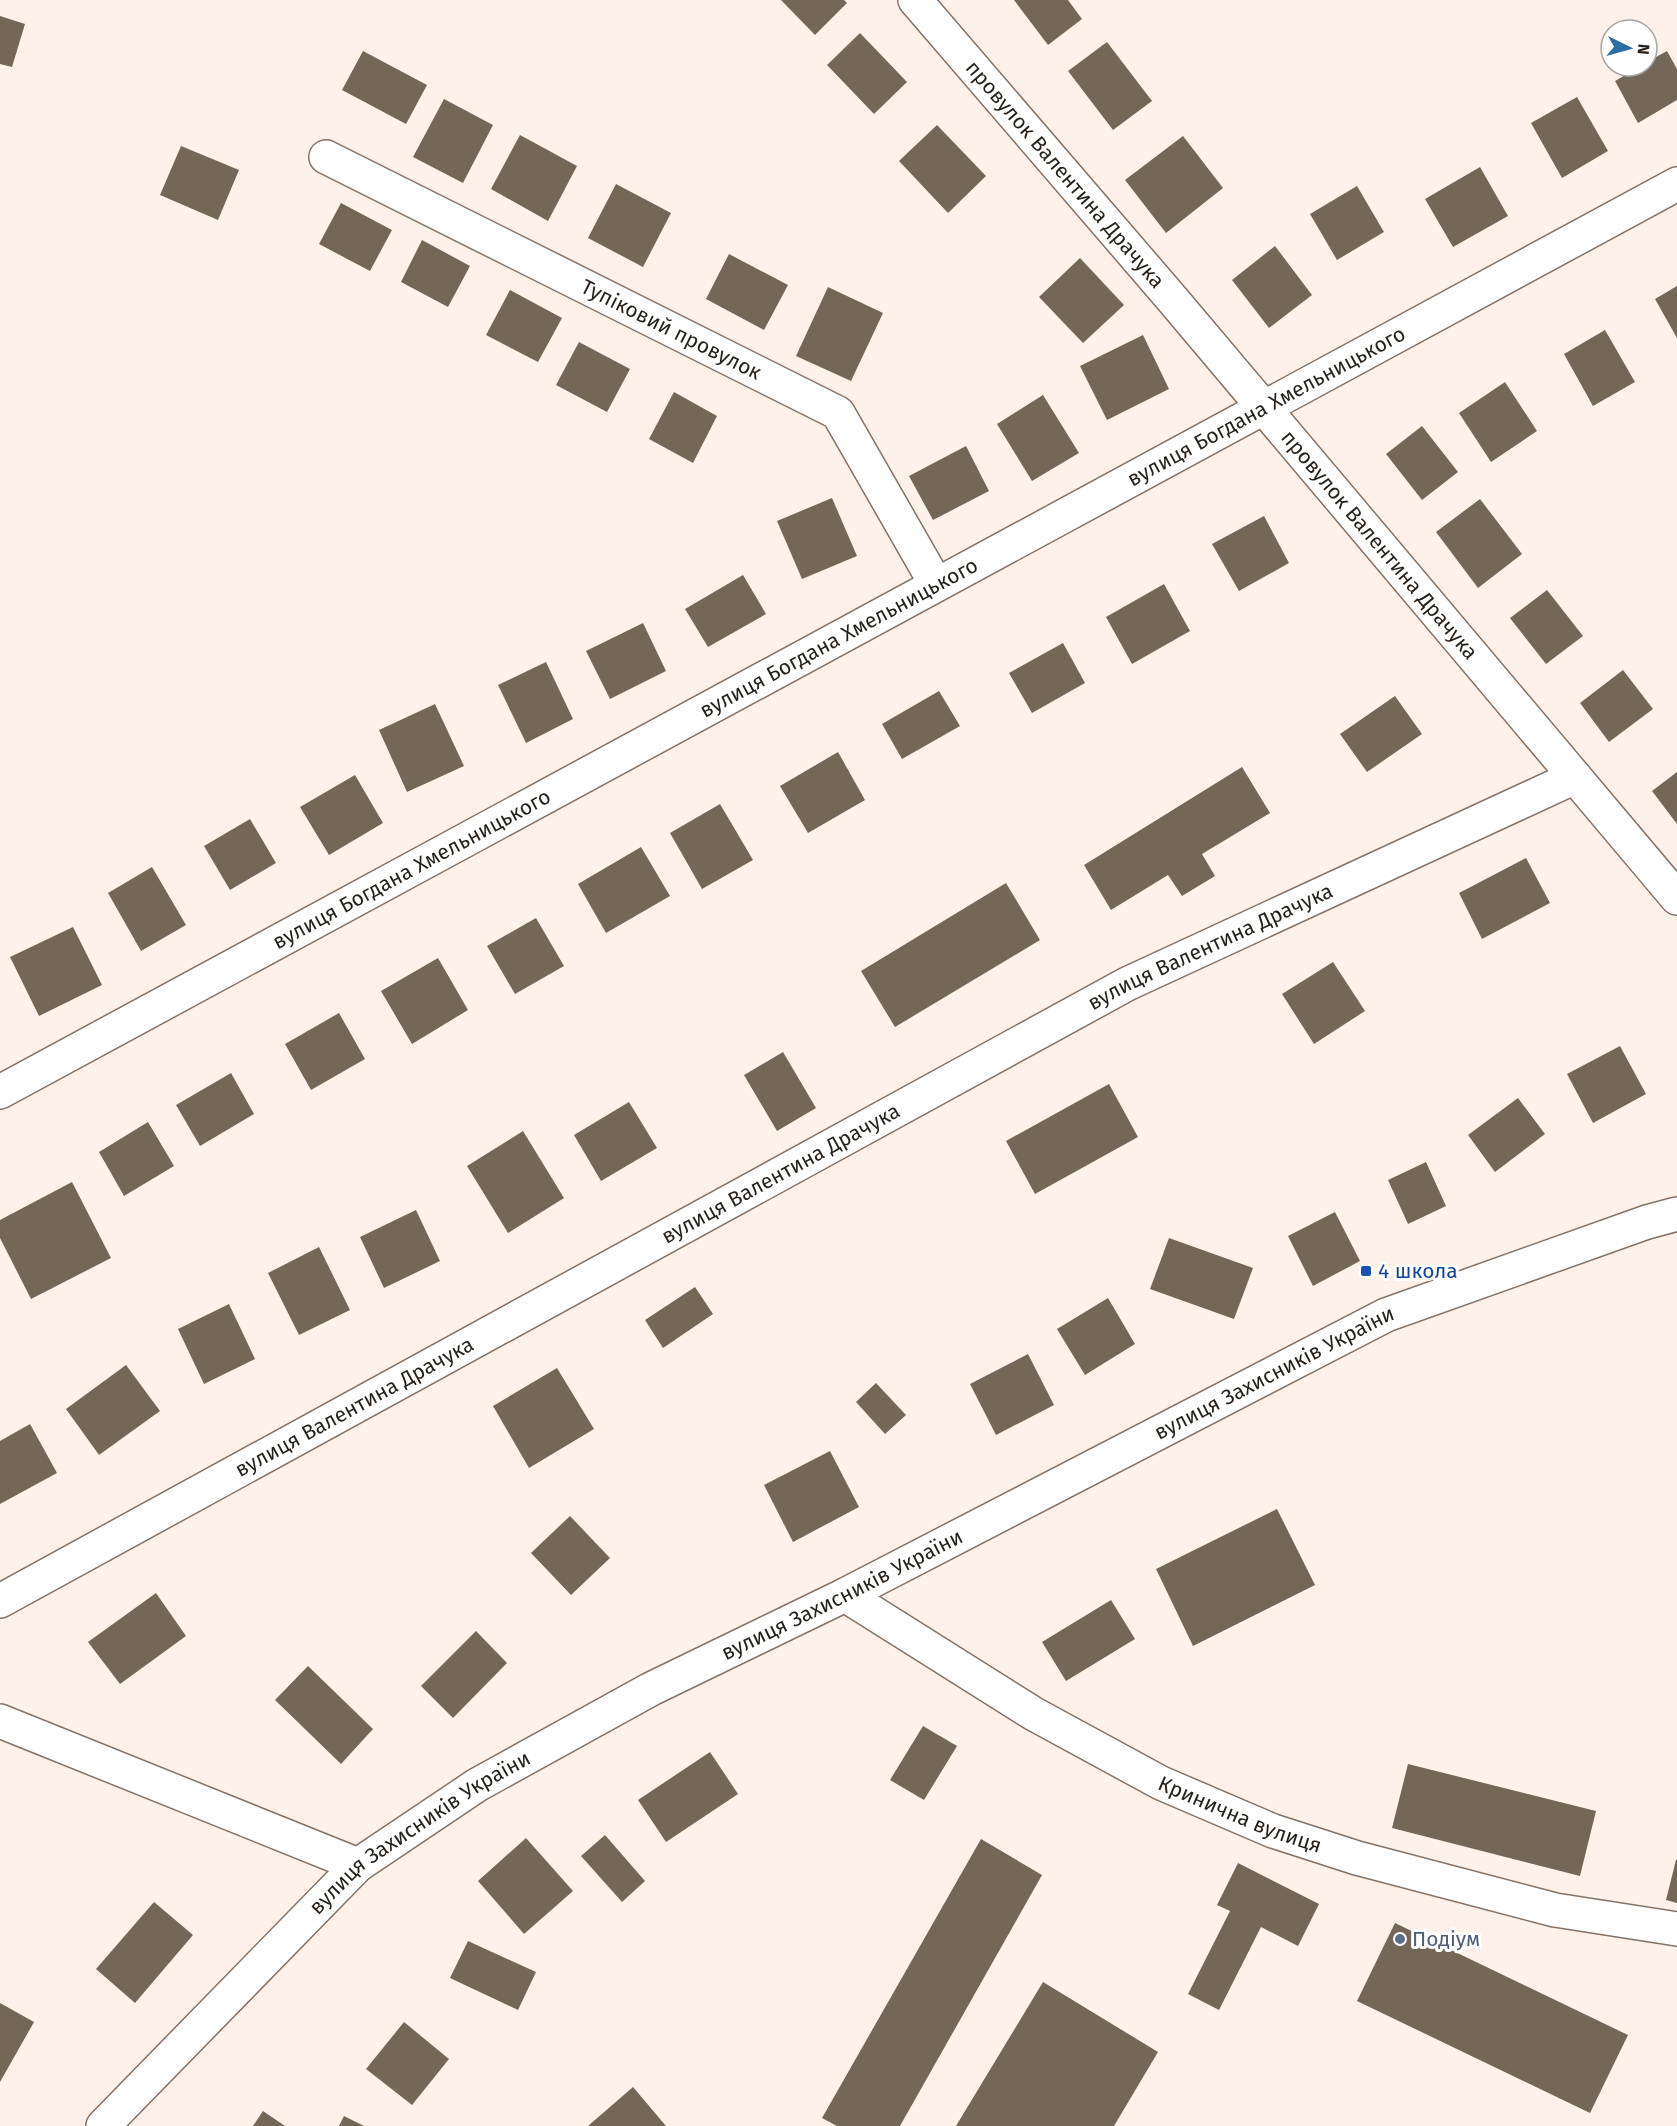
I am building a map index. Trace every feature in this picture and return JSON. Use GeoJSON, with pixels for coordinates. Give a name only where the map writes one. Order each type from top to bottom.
{"type":"FeatureCollection","features":[{"type":"Feature","properties":{"kind":"street","name":"провулок Валентина Драчука"},"geometry":{"type":"LineString","coordinates":[[915,0],[1677,898]]}},
{"type":"Feature","properties":{"kind":"street","name":"Тупіковий провулок"},"geometry":{"type":"LineString","coordinates":[[326,157],[838,413],[936,584]]}},
{"type":"Feature","properties":{"kind":"street","name":"вулиця Богдана Хмельницького"},"geometry":{"type":"LineString","coordinates":[[0,1092],[1677,184]]}},
{"type":"Feature","properties":{"kind":"street","name":"вулиця Валентина Драчука"},"geometry":{"type":"LineString","coordinates":[[0,1601],[1127,984],[1575,777]]}},
{"type":"Feature","properties":{"kind":"street","name":"вулиця Захисників України"},"geometry":{"type":"LineString","coordinates":[[103,2126],[358,1865],[477,1785],[651,1689],[845,1595],[1386,1315],[1647,1222],[1677,1214]]}},
{"type":"Feature","properties":{"kind":"street","name":"Кринична вулиця"},"geometry":{"type":"LineString","coordinates":[[845,1595],[1044,1719],[1161,1783],[1273,1831],[1357,1858],[1555,1910],[1677,1929]]}},
{"type":"Feature","properties":{"kind":"street"},"geometry":{"type":"LineString","coordinates":[[0,1721],[358,1865]]}},
{"type":"Feature","properties":{"kind":"building"},"geometry":{"type":"Polygon","coordinates":[[[781,0],[844,0],[847,3],[815,35],[781,0]]]}},
{"type":"Feature","properties":{"kind":"building"},"geometry":{"type":"Polygon","coordinates":[[[1014,0],[1068,0],[1082,19],[1048,45],[1014,0]]]}},
{"type":"Feature","properties":{"kind":"building"},"geometry":{"type":"Polygon","coordinates":[[[0,16],[25,24],[12,67],[0,64],[0,16]]]}},
{"type":"Feature","properties":{"kind":"building"},"geometry":{"type":"Polygon","coordinates":[[[860,33],[907,82],[874,114],[827,65],[860,33]]]}},
{"type":"Feature","properties":{"kind":"building"},"geometry":{"type":"Polygon","coordinates":[[[1107,42],[1152,101],[1113,130],[1068,71],[1107,42]]]}},
{"type":"Feature","properties":{"kind":"building"},"geometry":{"type":"Polygon","coordinates":[[[363,51],[427,85],[406,124],[342,90],[363,51]]]}},
{"type":"Feature","properties":{"kind":"building"},"geometry":{"type":"Polygon","coordinates":[[[1667,51],[1677,69],[1677,100],[1638,123],[1615,81],[1620,78],[1659,78],[1659,55],[1667,51]]]}},
{"type":"Feature","properties":{"kind":"building"},"geometry":{"type":"Polygon","coordinates":[[[1577,97],[1608,151],[1562,178],[1531,123],[1577,97]]]}},
{"type":"Feature","properties":{"kind":"building"},"geometry":{"type":"Polygon","coordinates":[[[444,99],[493,125],[463,183],[413,157],[444,99]]]}},
{"type":"Feature","properties":{"kind":"building"},"geometry":{"type":"Polygon","coordinates":[[[937,125],[986,176],[948,213],[899,161],[937,125]]]}},
{"type":"Feature","properties":{"kind":"building"},"geometry":{"type":"Polygon","coordinates":[[[520,135],[577,166],[548,221],[491,189],[520,135]]]}},
{"type":"Feature","properties":{"kind":"building"},"geometry":{"type":"Polygon","coordinates":[[[1183,136],[1223,188],[1166,233],[1125,180],[1183,136]]]}},
{"type":"Feature","properties":{"kind":"building"},"geometry":{"type":"Polygon","coordinates":[[[181,146],[239,170],[218,220],[160,195],[181,146]]]}},
{"type":"Feature","properties":{"kind":"building"},"geometry":{"type":"Polygon","coordinates":[[[1480,167],[1508,216],[1453,247],[1425,199],[1480,167]]]}},
{"type":"Feature","properties":{"kind":"building"},"geometry":{"type":"Polygon","coordinates":[[[616,184],[671,213],[643,267],[588,238],[616,184]]]}},
{"type":"Feature","properties":{"kind":"building"},"geometry":{"type":"Polygon","coordinates":[[[1357,186],[1384,232],[1337,260],[1310,214],[1357,186]]]}},
{"type":"Feature","properties":{"kind":"building"},"geometry":{"type":"Polygon","coordinates":[[[341,203],[392,230],[370,271],[319,244],[341,203]]]}},
{"type":"Feature","properties":{"kind":"building"},"geometry":{"type":"Polygon","coordinates":[[[422,240],[470,266],[448,307],[401,282],[422,240]]]}},
{"type":"Feature","properties":{"kind":"building"},"geometry":{"type":"Polygon","coordinates":[[[1275,246],[1312,295],[1269,328],[1232,280],[1275,246]]]}},
{"type":"Feature","properties":{"kind":"building"},"geometry":{"type":"Polygon","coordinates":[[[729,254],[788,285],[764,330],[706,299],[729,254]]]}},
{"type":"Feature","properties":{"kind":"building"},"geometry":{"type":"Polygon","coordinates":[[[1080,258],[1124,305],[1083,343],[1039,297],[1080,258]]]}},
{"type":"Feature","properties":{"kind":"building"},"geometry":{"type":"Polygon","coordinates":[[[1677,286],[1677,338],[1655,299],[1677,286]]]}},
{"type":"Feature","properties":{"kind":"building"},"geometry":{"type":"Polygon","coordinates":[[[828,287],[883,313],[851,381],[796,356],[828,287]]]}},
{"type":"Feature","properties":{"kind":"building"},"geometry":{"type":"Polygon","coordinates":[[[510,290],[562,318],[538,362],[486,335],[510,290]]]}},
{"type":"Feature","properties":{"kind":"building"},"geometry":{"type":"Polygon","coordinates":[[[1605,330],[1635,382],[1593,406],[1564,354],[1605,330]]]}},
{"type":"Feature","properties":{"kind":"building"},"geometry":{"type":"Polygon","coordinates":[[[1143,335],[1169,389],[1107,420],[1080,366],[1143,335]]]}},
{"type":"Feature","properties":{"kind":"building"},"geometry":{"type":"Polygon","coordinates":[[[579,342],[630,369],[607,412],[556,385],[579,342]]]}},
{"type":"Feature","properties":{"kind":"building"},"geometry":{"type":"Polygon","coordinates":[[[1505,382],[1537,431],[1491,462],[1459,413],[1505,382]]]}},
{"type":"Feature","properties":{"kind":"building"},"geometry":{"type":"Polygon","coordinates":[[[674,392],[717,416],[693,463],[649,439],[674,392]]]}},
{"type":"Feature","properties":{"kind":"building"},"geometry":{"type":"Polygon","coordinates":[[[1043,395],[1079,453],[1032,481],[997,424],[1043,395]]]}},
{"type":"Feature","properties":{"kind":"building"},"geometry":{"type":"Polygon","coordinates":[[[1422,426],[1458,472],[1422,500],[1386,454],[1422,426]]]}},
{"type":"Feature","properties":{"kind":"building"},"geometry":{"type":"Polygon","coordinates":[[[966,446],[989,491],[933,520],[909,476],[966,446]]]}},
{"type":"Feature","properties":{"kind":"building"},"geometry":{"type":"Polygon","coordinates":[[[832,498],[857,556],[802,579],[777,521],[832,498]]]}},
{"type":"Feature","properties":{"kind":"building"},"geometry":{"type":"Polygon","coordinates":[[[1480,499],[1522,554],[1478,588],[1436,532],[1480,499]]]}},
{"type":"Feature","properties":{"kind":"building"},"geometry":{"type":"Polygon","coordinates":[[[1264,516],[1289,563],[1239,591],[1212,544],[1264,516]]]}},
{"type":"Feature","properties":{"kind":"building"},"geometry":{"type":"Polygon","coordinates":[[[743,575],[766,614],[708,647],[685,609],[743,575]]]}},
{"type":"Feature","properties":{"kind":"building"},"geometry":{"type":"Polygon","coordinates":[[[1164,584],[1190,631],[1132,664],[1106,617],[1164,584]]]}},
{"type":"Feature","properties":{"kind":"building"},"geometry":{"type":"Polygon","coordinates":[[[1547,590],[1583,636],[1546,664],[1510,618],[1547,590]]]}},
{"type":"Feature","properties":{"kind":"building"},"geometry":{"type":"Polygon","coordinates":[[[643,623],[666,671],[610,699],[586,651],[643,623]]]}},
{"type":"Feature","properties":{"kind":"building"},"geometry":{"type":"Polygon","coordinates":[[[1063,643],[1085,683],[1032,713],[1009,673],[1063,643]]]}},
{"type":"Feature","properties":{"kind":"building"},"geometry":{"type":"Polygon","coordinates":[[[546,662],[573,719],[526,743],[498,685],[546,662]]]}},
{"type":"Feature","properties":{"kind":"building"},"geometry":{"type":"Polygon","coordinates":[[[1623,670],[1653,709],[1609,742],[1580,703],[1623,670]]]}},
{"type":"Feature","properties":{"kind":"building"},"geometry":{"type":"Polygon","coordinates":[[[939,691],[960,726],[902,759],[882,724],[939,691]]]}},
{"type":"Feature","properties":{"kind":"building"},"geometry":{"type":"Polygon","coordinates":[[[1395,696],[1422,734],[1367,772],[1340,734],[1395,696]]]}},
{"type":"Feature","properties":{"kind":"building"},"geometry":{"type":"Polygon","coordinates":[[[435,704],[464,766],[407,792],[379,730],[435,704]]]}},
{"type":"Feature","properties":{"kind":"building"},"geometry":{"type":"Polygon","coordinates":[[[838,752],[865,800],[808,833],[780,786],[838,752]]]}},
{"type":"Feature","properties":{"kind":"building"},"geometry":{"type":"Polygon","coordinates":[[[1242,767],[1270,813],[1202,854],[1215,876],[1182,896],[1168,875],[1111,910],[1084,865],[1242,767]]]}},
{"type":"Feature","properties":{"kind":"building"},"geometry":{"type":"Polygon","coordinates":[[[1677,772],[1677,824],[1652,791],[1677,772]]]}},
{"type":"Feature","properties":{"kind":"building"},"geometry":{"type":"Polygon","coordinates":[[[355,775],[383,823],[329,855],[300,807],[355,775]]]}},
{"type":"Feature","properties":{"kind":"building"},"geometry":{"type":"Polygon","coordinates":[[[720,804],[753,860],[702,889],[670,833],[720,804]]]}},
{"type":"Feature","properties":{"kind":"building"},"geometry":{"type":"Polygon","coordinates":[[[250,819],[276,863],[230,890],[204,846],[250,819]]]}},
{"type":"Feature","properties":{"kind":"building"},"geometry":{"type":"Polygon","coordinates":[[[641,847],[670,896],[606,933],[578,884],[641,847]]]}},
{"type":"Feature","properties":{"kind":"building"},"geometry":{"type":"Polygon","coordinates":[[[1526,858],[1550,903],[1482,939],[1459,893],[1526,858]]]}},
{"type":"Feature","properties":{"kind":"building"},"geometry":{"type":"Polygon","coordinates":[[[152,867],[186,925],[141,951],[108,893],[152,867]]]}},
{"type":"Feature","properties":{"kind":"building"},"geometry":{"type":"Polygon","coordinates":[[[1006,883],[1040,940],[895,1027],[861,971],[1006,883]]]}},
{"type":"Feature","properties":{"kind":"building"},"geometry":{"type":"Polygon","coordinates":[[[536,918],[564,966],[515,994],[487,946],[536,918]]]}},
{"type":"Feature","properties":{"kind":"building"},"geometry":{"type":"Polygon","coordinates":[[[73,927],[102,985],[39,1016],[10,957],[73,927]]]}},
{"type":"Feature","properties":{"kind":"building"},"geometry":{"type":"Polygon","coordinates":[[[438,958],[468,1010],[412,1044],[381,991],[438,958]]]}},
{"type":"Feature","properties":{"kind":"building"},"geometry":{"type":"Polygon","coordinates":[[[1333,962],[1365,1011],[1314,1044],[1282,994],[1333,962]]]}},
{"type":"Feature","properties":{"kind":"building"},"geometry":{"type":"Polygon","coordinates":[[[339,1013],[365,1059],[311,1090],[285,1044],[339,1013]]]}},
{"type":"Feature","properties":{"kind":"building"},"geometry":{"type":"Polygon","coordinates":[[[1620,1046],[1646,1094],[1593,1123],[1567,1074],[1620,1046]]]}},
{"type":"Feature","properties":{"kind":"building"},"geometry":{"type":"Polygon","coordinates":[[[783,1052],[816,1108],[777,1131],[744,1075],[783,1052]]]}},
{"type":"Feature","properties":{"kind":"building"},"geometry":{"type":"Polygon","coordinates":[[[231,1073],[254,1114],[200,1146],[176,1105],[231,1073]]]}},
{"type":"Feature","properties":{"kind":"building"},"geometry":{"type":"Polygon","coordinates":[[[1109,1084],[1138,1137],[1035,1194],[1006,1141],[1109,1084]]]}},
{"type":"Feature","properties":{"kind":"building"},"geometry":{"type":"Polygon","coordinates":[[[1518,1098],[1545,1134],[1495,1172],[1468,1135],[1518,1098]]]}},
{"type":"Feature","properties":{"kind":"building"},"geometry":{"type":"Polygon","coordinates":[[[629,1102],[657,1148],[601,1181],[574,1135],[629,1102]]]}},
{"type":"Feature","properties":{"kind":"building"},"geometry":{"type":"Polygon","coordinates":[[[148,1122],[174,1166],[124,1196],[99,1152],[148,1122]]]}},
{"type":"Feature","properties":{"kind":"building"},"geometry":{"type":"Polygon","coordinates":[[[523,1131],[564,1198],[508,1233],[467,1166],[523,1131]]]}},
{"type":"Feature","properties":{"kind":"building"},"geometry":{"type":"Polygon","coordinates":[[[1426,1162],[1446,1206],[1408,1224],[1388,1180],[1426,1162]]]}},
{"type":"Feature","properties":{"kind":"building"},"geometry":{"type":"Polygon","coordinates":[[[72,1182],[111,1258],[31,1299],[0,1238],[0,1220],[72,1182]]]}},
{"type":"Feature","properties":{"kind":"building"},"geometry":{"type":"Polygon","coordinates":[[[416,1210],[440,1261],[384,1288],[360,1237],[416,1210]]]}},
{"type":"Feature","properties":{"kind":"building"},"geometry":{"type":"Polygon","coordinates":[[[1335,1212],[1360,1261],[1313,1286],[1288,1236],[1335,1212]]]}},
{"type":"Feature","properties":{"kind":"building"},"geometry":{"type":"Polygon","coordinates":[[[1169,1238],[1253,1268],[1234,1319],[1150,1289],[1169,1238]]]}},
{"type":"Feature","properties":{"kind":"building"},"geometry":{"type":"Polygon","coordinates":[[[319,1247],[350,1310],[299,1335],[268,1273],[319,1247]]]}},
{"type":"Feature","properties":{"kind":"building"},"geometry":{"type":"Polygon","coordinates":[[[695,1287],[713,1314],[663,1348],[645,1320],[695,1287]]]}},
{"type":"Feature","properties":{"kind":"building"},"geometry":{"type":"Polygon","coordinates":[[[1108,1298],[1135,1344],[1085,1375],[1057,1329],[1108,1298]]]}},
{"type":"Feature","properties":{"kind":"building"},"geometry":{"type":"Polygon","coordinates":[[[229,1304],[255,1359],[204,1384],[178,1329],[229,1304]]]}},
{"type":"Feature","properties":{"kind":"building"},"geometry":{"type":"Polygon","coordinates":[[[1028,1354],[1054,1405],[996,1435],[970,1384],[1028,1354]]]}},
{"type":"Feature","properties":{"kind":"building"},"geometry":{"type":"Polygon","coordinates":[[[126,1365],[160,1411],[99,1455],[66,1409],[126,1365]]]}},
{"type":"Feature","properties":{"kind":"building"},"geometry":{"type":"Polygon","coordinates":[[[557,1368],[594,1429],[529,1468],[493,1406],[557,1368]]]}},
{"type":"Feature","properties":{"kind":"building"},"geometry":{"type":"Polygon","coordinates":[[[876,1383],[906,1415],[885,1434],[856,1402],[876,1383]]]}},
{"type":"Feature","properties":{"kind":"building"},"geometry":{"type":"Polygon","coordinates":[[[30,1424],[57,1473],[0,1504],[0,1441],[30,1424]]]}},
{"type":"Feature","properties":{"kind":"building"},"geometry":{"type":"Polygon","coordinates":[[[830,1451],[859,1507],[793,1542],[764,1485],[830,1451]]]}},
{"type":"Feature","properties":{"kind":"building"},"geometry":{"type":"Polygon","coordinates":[[[1277,1509],[1315,1585],[1193,1646],[1156,1569],[1277,1509]]]}},
{"type":"Feature","properties":{"kind":"building"},"geometry":{"type":"Polygon","coordinates":[[[570,1516],[610,1558],[571,1595],[531,1553],[570,1516]]]}},
{"type":"Feature","properties":{"kind":"building"},"geometry":{"type":"Polygon","coordinates":[[[156,1593],[186,1636],[120,1684],[88,1642],[156,1593]]]}},
{"type":"Feature","properties":{"kind":"building"},"geometry":{"type":"Polygon","coordinates":[[[1111,1600],[1135,1639],[1066,1681],[1042,1642],[1111,1600]]]}},
{"type":"Feature","properties":{"kind":"building"},"geometry":{"type":"Polygon","coordinates":[[[476,1631],[507,1663],[453,1718],[421,1686],[476,1631]]]}},
{"type":"Feature","properties":{"kind":"building"},"geometry":{"type":"Polygon","coordinates":[[[308,1666],[373,1729],[341,1764],[275,1700],[308,1666]]]}},
{"type":"Feature","properties":{"kind":"building"},"geometry":{"type":"Polygon","coordinates":[[[923,1726],[957,1746],[924,1800],[890,1780],[923,1726]]]}},
{"type":"Feature","properties":{"kind":"building"},"geometry":{"type":"Polygon","coordinates":[[[710,1752],[738,1794],[666,1842],[638,1800],[710,1752]]]}},
{"type":"Feature","properties":{"kind":"building"},"geometry":{"type":"Polygon","coordinates":[[[1408,1764],[1596,1811],[1580,1876],[1392,1828],[1408,1764]]]}},
{"type":"Feature","properties":{"kind":"building"},"geometry":{"type":"Polygon","coordinates":[[[605,1835],[645,1881],[622,1902],[581,1856],[605,1835]]]}},
{"type":"Feature","properties":{"kind":"building"},"geometry":{"type":"Polygon","coordinates":[[[526,1838],[573,1891],[524,1934],[478,1881],[526,1838]]]}},
{"type":"Feature","properties":{"kind":"building"},"geometry":{"type":"Polygon","coordinates":[[[981,1839],[1042,1875],[900,2126],[837,2126],[822,2118],[981,1839]]]}},
{"type":"Feature","properties":{"kind":"building"},"geometry":{"type":"Polygon","coordinates":[[[1677,1860],[1677,1903],[1666,1900],[1677,1860]]]}},
{"type":"Feature","properties":{"kind":"building"},"geometry":{"type":"Polygon","coordinates":[[[1238,1863],[1319,1904],[1298,1946],[1261,1927],[1219,2010],[1188,1994],[1230,1911],[1217,1905],[1238,1863]]]}},
{"type":"Feature","properties":{"kind":"building"},"geometry":{"type":"Polygon","coordinates":[[[154,1902],[193,1935],[135,2003],[96,1969],[154,1902]]]}},
{"type":"Feature","properties":{"kind":"building"},"geometry":{"type":"Polygon","coordinates":[[[1395,1923],[1628,2035],[1590,2113],[1357,2001],[1395,1923]]]}},
{"type":"Feature","properties":{"kind":"building"},"geometry":{"type":"Polygon","coordinates":[[[468,1941],[536,1972],[518,2010],[450,1978],[468,1941]]]}},
{"type":"Feature","properties":{"kind":"building"},"geometry":{"type":"Polygon","coordinates":[[[1043,1982],[1158,2052],[1114,2126],[956,2126],[1043,1982]]]}},
{"type":"Feature","properties":{"kind":"building"},"geometry":{"type":"Polygon","coordinates":[[[0,2003],[34,2022],[0,2082],[0,2003]]]}},
{"type":"Feature","properties":{"kind":"building"},"geometry":{"type":"Polygon","coordinates":[[[404,2022],[449,2059],[412,2105],[366,2069],[404,2022]]]}},
{"type":"Feature","properties":{"kind":"building"},"geometry":{"type":"Polygon","coordinates":[[[633,2087],[666,2126],[588,2126],[633,2087]]]}},
{"type":"Feature","properties":{"kind":"building"},"geometry":{"type":"Polygon","coordinates":[[[263,2111],[285,2126],[253,2126],[263,2111]]]}},
{"type":"Feature","properties":{"kind":"building"},"geometry":{"type":"Polygon","coordinates":[[[344,2116],[364,2126],[339,2126],[344,2116]]]}},
{"type":"Feature","properties":{"kind":"place","name":"4 школа"},"geometry":{"type":"Point","coordinates":[1366,1271]}},
{"type":"Feature","properties":{"kind":"place","name":"Подіум"},"geometry":{"type":"Point","coordinates":[1400,1939]}}]}
